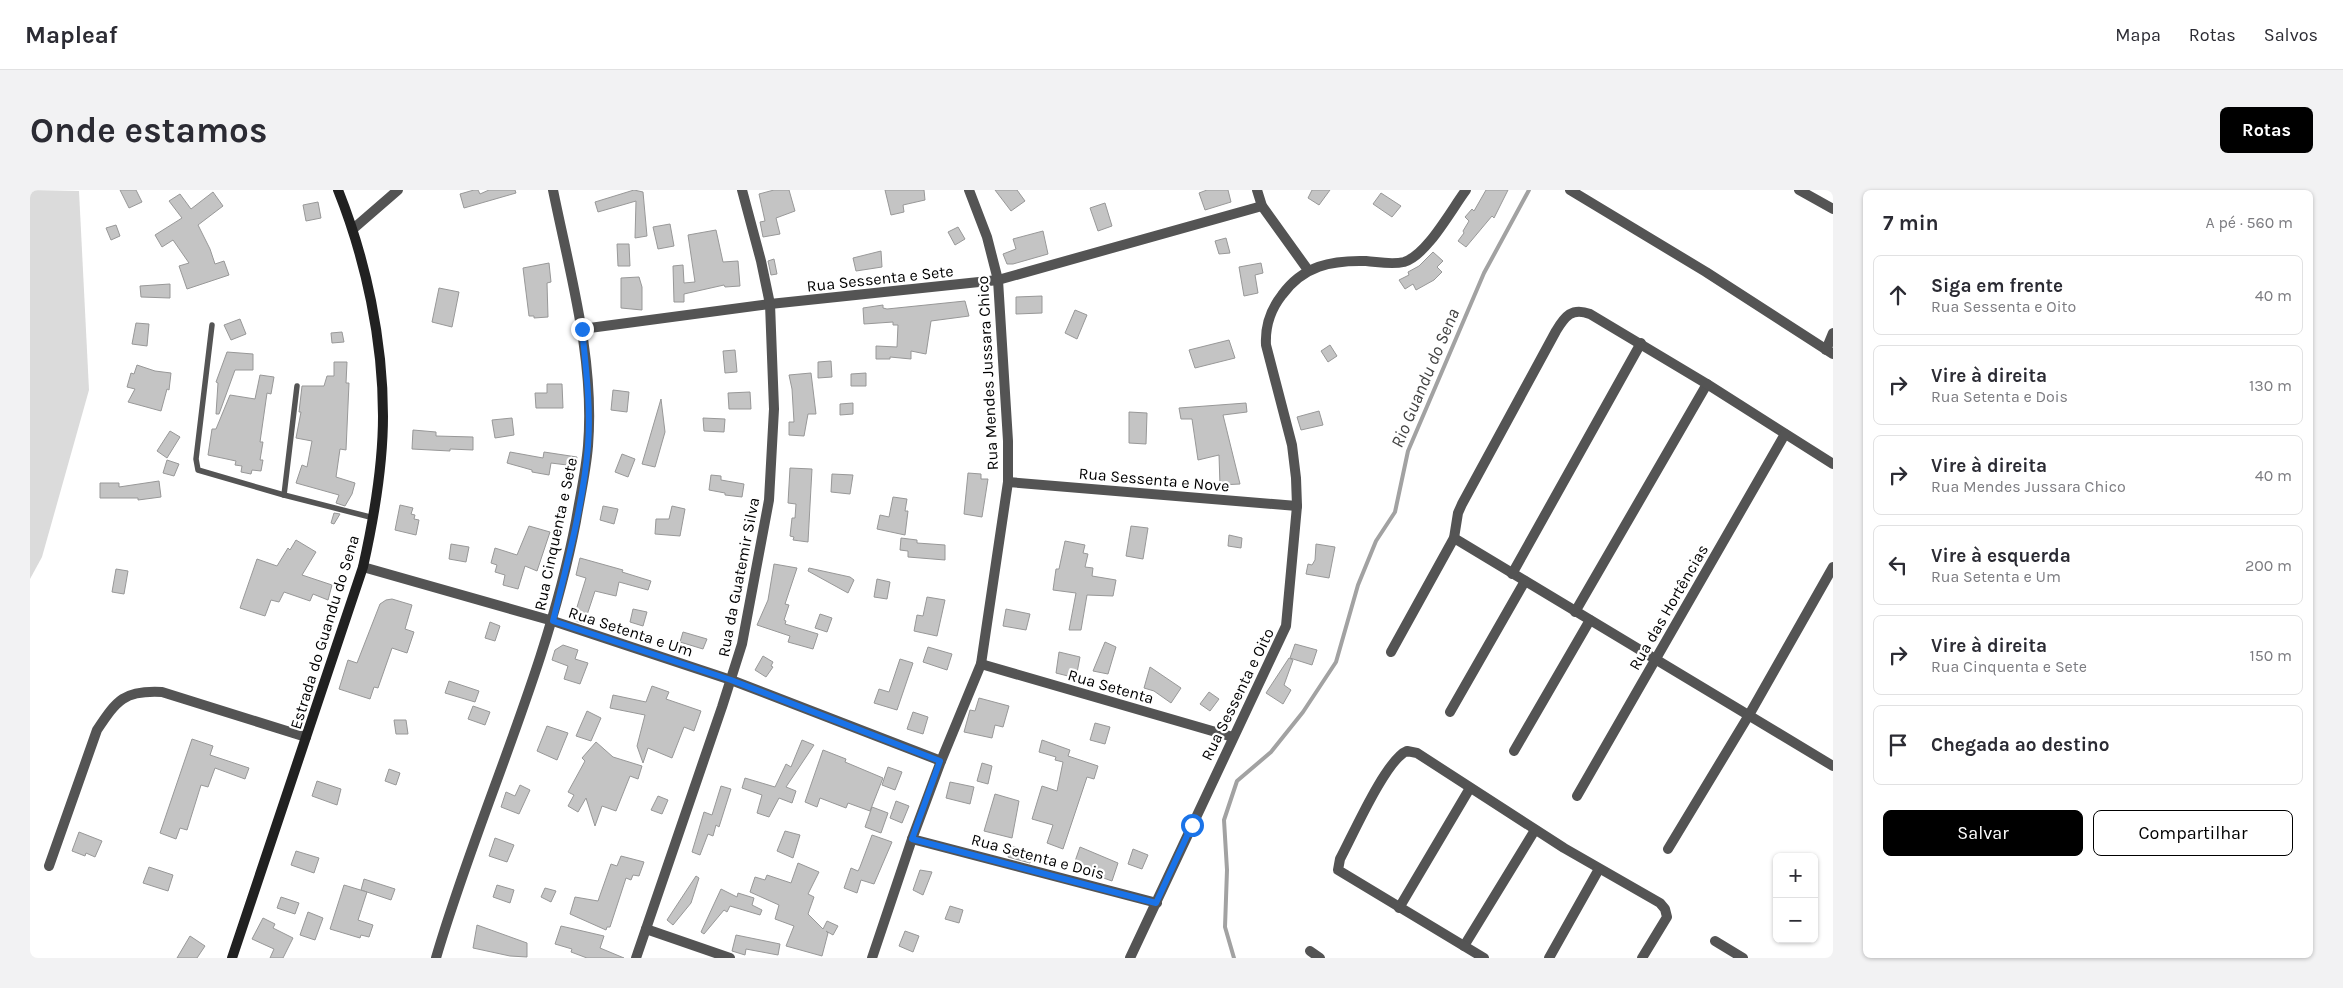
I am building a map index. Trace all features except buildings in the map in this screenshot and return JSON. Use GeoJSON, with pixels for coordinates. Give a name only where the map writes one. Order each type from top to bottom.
{"type":"FeatureCollection","features":[{"type":"Feature","properties":{"kind":"main road","name":"Estrada do Guandu do Sena"},"geometry":{"type":"LineString","coordinates":[[232,958],[364,567],[374,518],[383,416],[380,365],[365,276],[353,229],[338,190]]}},
{"type":"Feature","properties":{"kind":"street"},"geometry":{"type":"LineString","coordinates":[[353,229],[398,190]]}},
{"type":"Feature","properties":{"kind":"street","name":"Rua Cinquenta e Sete"},"geometry":{"type":"LineString","coordinates":[[436,958],[553,621],[568,562],[588,446],[587,386],[582,329],[554,190]]}},
{"type":"Feature","properties":{"kind":"street","name":"Rua da Guatemir Silva"},"geometry":{"type":"LineString","coordinates":[[636,958],[731,680],[744,634],[769,500],[774,417],[770,304],[761,261],[742,190]]}},
{"type":"Feature","properties":{"kind":"street","name":"Rua Mendes Jussara Chico"},"geometry":{"type":"LineString","coordinates":[[872,958],[940,761],[981,664],[1008,482],[1008,441],[998,280],[988,237],[968,190]]}},
{"type":"Feature","properties":{"kind":"street"},"geometry":{"type":"LineString","coordinates":[[1257,190],[1262,206],[1308,270],[1322,264],[1342,261],[1390,264],[1404,262],[1414,257],[1427,244],[1466,190]]}},
{"type":"Feature","properties":{"kind":"street"},"geometry":{"type":"LineString","coordinates":[[1570,190],[1706,272],[1830,352],[1833,333]]}},
{"type":"Feature","properties":{"kind":"street"},"geometry":{"type":"LineString","coordinates":[[1799,190],[1833,209]]}},
{"type":"Feature","properties":{"kind":"street","name":"Rua Sessenta e Sete"},"geometry":{"type":"LineString","coordinates":[[582,329],[770,304],[998,280],[1262,206]]}},
{"type":"Feature","properties":{"kind":"street","name":"Rua Sessenta e Oito"},"geometry":{"type":"LineString","coordinates":[[1130,958],[1286,626],[1297,506],[1292,445],[1265,334],[1272,311],[1279,299],[1288,286],[1308,270]]}},
{"type":"Feature","properties":{"kind":"street"},"geometry":{"type":"LineString","coordinates":[[1391,652],[1454,538],[1458,513],[1462,504],[1563,319],[1569,313],[1580,310],[1641,343],[1833,464]]}},
{"type":"Feature","properties":{"kind":"street"},"geometry":{"type":"LineString","coordinates":[[1512,574],[1641,343]]}},
{"type":"Feature","properties":{"kind":"street"},"geometry":{"type":"LineString","coordinates":[[1576,612],[1707,384]]}},
{"type":"Feature","properties":{"kind":"street","name":"Rua das Hortências"},"geometry":{"type":"LineString","coordinates":[[1577,796],[1785,434]]}},
{"type":"Feature","properties":{"kind":"street","name":"Rua Sessenta e Nove"},"geometry":{"type":"LineString","coordinates":[[1008,482],[1297,506]]}},
{"type":"Feature","properties":{"kind":"street"},"geometry":{"type":"LineString","coordinates":[[1454,538],[1833,766]]}},
{"type":"Feature","properties":{"kind":"street","name":"Rua Setenta e Um"},"geometry":{"type":"LineString","coordinates":[[364,567],[553,621],[731,680],[940,761]]}},
{"type":"Feature","properties":{"kind":"street"},"geometry":{"type":"LineString","coordinates":[[1668,849],[1749,716],[1833,567]]}},
{"type":"Feature","properties":{"kind":"street"},"geometry":{"type":"LineString","coordinates":[[1450,712],[1525,581]]}},
{"type":"Feature","properties":{"kind":"street"},"geometry":{"type":"LineString","coordinates":[[1514,751],[1590,620]]}},
{"type":"Feature","properties":{"kind":"street","name":"Rua Setenta"},"geometry":{"type":"LineString","coordinates":[[981,664],[1233,736]]}},
{"type":"Feature","properties":{"kind":"street"},"geometry":{"type":"LineString","coordinates":[[49,866],[97,730],[111,710],[124,698],[140,691],[162,692],[306,738]]}},
{"type":"Feature","properties":{"kind":"street"},"geometry":{"type":"LineString","coordinates":[[1484,958],[1338,870],[1340,859],[1376,790],[1396,759],[1407,751],[1417,753],[1535,830],[1660,903],[1665,908],[1667,917],[1642,958]]}},
{"type":"Feature","properties":{"kind":"street"},"geometry":{"type":"LineString","coordinates":[[1399,908],[1470,788]]}},
{"type":"Feature","properties":{"kind":"street"},"geometry":{"type":"LineString","coordinates":[[1464,946],[1535,830]]}},
{"type":"Feature","properties":{"kind":"street","name":"Rua Setenta e Dois"},"geometry":{"type":"LineString","coordinates":[[912,839],[1156,903]]}},
{"type":"Feature","properties":{"kind":"street"},"geometry":{"type":"LineString","coordinates":[[1549,958],[1599,869]]}},
{"type":"Feature","properties":{"kind":"street"},"geometry":{"type":"LineString","coordinates":[[646,928],[730,958]]}},
{"type":"Feature","properties":{"kind":"street"},"geometry":{"type":"LineString","coordinates":[[1715,941],[1743,958]]}},
{"type":"Feature","properties":{"kind":"street"},"geometry":{"type":"LineString","coordinates":[[1310,951],[1320,958]]}},
{"type":"Feature","properties":{"kind":"lane"},"geometry":{"type":"LineString","coordinates":[[212,325],[196,468],[204,473],[374,518]]}},
{"type":"Feature","properties":{"kind":"lane"},"geometry":{"type":"LineString","coordinates":[[284,495],[297,386]]}},
{"type":"Feature","properties":{"kind":"shaded area"},"geometry":{"type":"Polygon","coordinates":[[[30,190],[79,191],[89,390],[42,557],[30,579],[30,190]]]}},
{"type":"Feature","properties":{"kind":"waterway","name":"Rio Guandu do Sena"},"geometry":{"type":"LineString","coordinates":[[1234,958],[1225,927],[1227,870],[1224,820],[1237,781],[1271,752],[1303,712],[1336,662],[1358,585],[1376,541],[1395,512],[1408,451],[1484,273],[1529,190]]}},
{"type":"Feature","properties":{"kind":"route"},"geometry":{"type":"LineString","coordinates":[[582,329],[587,386],[588,446],[583,484],[568,562],[553,621],[731,680],[940,761],[912,839],[1156,903],[1192,825]]}}]}
